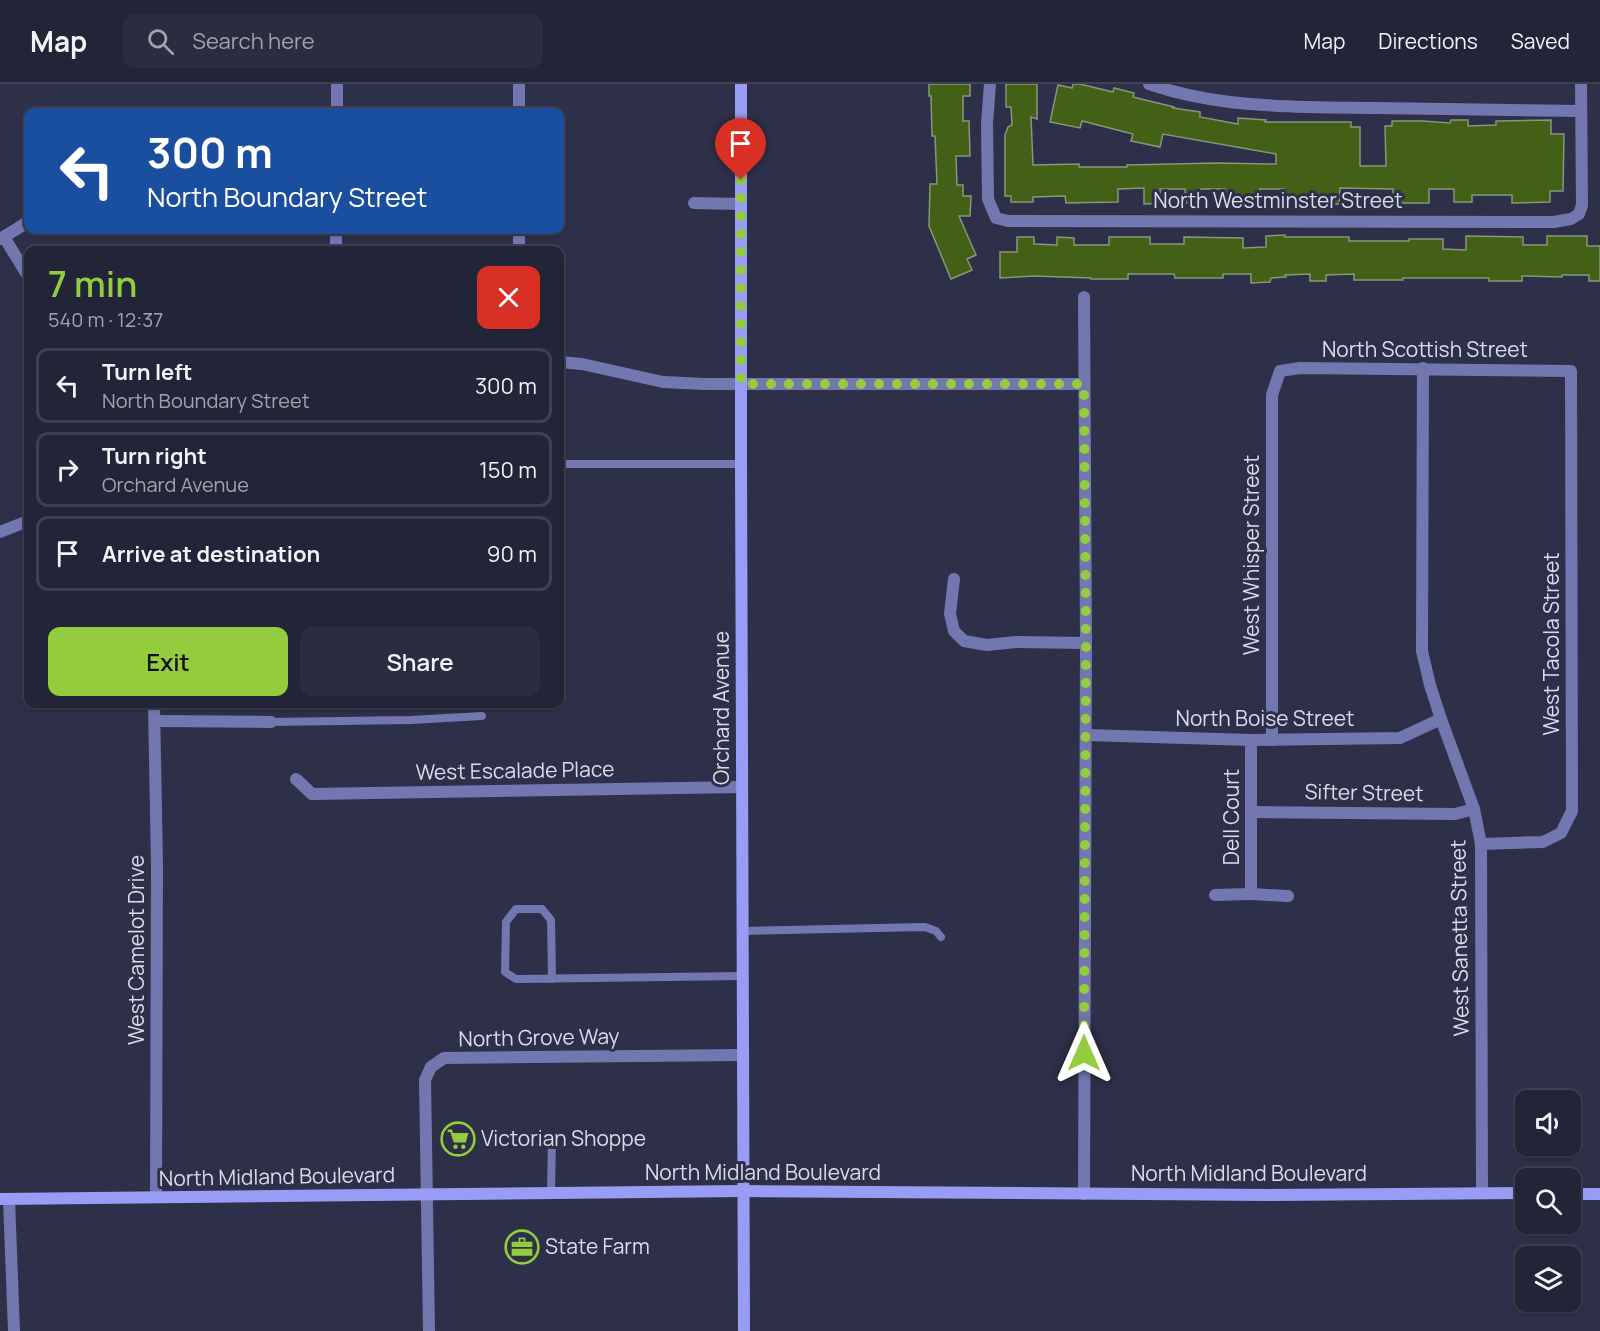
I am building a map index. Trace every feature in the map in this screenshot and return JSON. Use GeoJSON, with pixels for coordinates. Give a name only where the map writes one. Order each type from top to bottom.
{"type":"FeatureCollection","features":[{"type":"Feature","properties":{"kind":"main road","name":"Orchard Avenue"},"geometry":{"type":"LineString","coordinates":[[741,84],[744,1331]]}},
{"type":"Feature","properties":{"kind":"main road","name":"North Midland Boulevard"},"geometry":{"type":"LineString","coordinates":[[4,1199],[743,1191],[1269,1195],[1515,1193]]}},
{"type":"Feature","properties":{"kind":"main road"},"geometry":{"type":"LineString","coordinates":[[1581,1194],[1600,1194]]}},
{"type":"Feature","properties":{"kind":"street"},"geometry":{"type":"LineString","coordinates":[[337,84],[337,108]]}},
{"type":"Feature","properties":{"kind":"street"},"geometry":{"type":"LineString","coordinates":[[519,84],[519,108]]}},
{"type":"Feature","properties":{"kind":"street","name":"North Westminster Street"},"geometry":{"type":"LineString","coordinates":[[990,84],[987,124],[988,199],[996,218],[1008,221],[1554,222],[1571,219],[1579,214],[1582,205],[1581,111]]}},
{"type":"Feature","properties":{"kind":"street"},"geometry":{"type":"LineString","coordinates":[[1149,84],[1169,91],[1226,102],[1282,106],[1581,111],[1581,84]]}},
{"type":"Feature","properties":{"kind":"street"},"geometry":{"type":"LineString","coordinates":[[694,203],[741,204]]}},
{"type":"Feature","properties":{"kind":"street"},"geometry":{"type":"LineString","coordinates":[[24,224],[1,235],[24,270]]}},
{"type":"Feature","properties":{"kind":"street"},"geometry":{"type":"LineString","coordinates":[[1084,297],[1086,643],[1084,1194]]}},
{"type":"Feature","properties":{"kind":"street"},"geometry":{"type":"LineString","coordinates":[[564,362],[582,364],[663,382],[1084,384]]}},
{"type":"Feature","properties":{"kind":"street","name":"North Scottish Street"},"geometry":{"type":"LineString","coordinates":[[1280,371],[1423,369],[1571,371]]}},
{"type":"Feature","properties":{"kind":"street","name":"West Sanetta Street"},"geometry":{"type":"LineString","coordinates":[[1423,369],[1422,651],[1441,719],[1474,809],[1481,844],[1482,1192]]}},
{"type":"Feature","properties":{"kind":"street","name":"West Whisper Street"},"geometry":{"type":"LineString","coordinates":[[1272,740],[1272,394],[1280,371]]}},
{"type":"Feature","properties":{"kind":"street","name":"West Tacola Street"},"geometry":{"type":"LineString","coordinates":[[1481,844],[1543,842],[1561,833],[1572,811],[1571,371]]}},
{"type":"Feature","properties":{"kind":"street"},"geometry":{"type":"LineString","coordinates":[[0,532],[24,523]]}},
{"type":"Feature","properties":{"kind":"street"},"geometry":{"type":"LineString","coordinates":[[954,579],[950,614],[954,631],[964,641],[987,645],[1016,642],[1086,643]]}},
{"type":"Feature","properties":{"kind":"street","name":"West Camelot Drive"},"geometry":{"type":"LineString","coordinates":[[154,708],[157,866],[156,1197]]}},
{"type":"Feature","properties":{"kind":"street","name":"North Boise Street"},"geometry":{"type":"LineString","coordinates":[[1086,735],[1251,740],[1400,738],[1441,719]]}},
{"type":"Feature","properties":{"kind":"street"},"geometry":{"type":"LineString","coordinates":[[155,721],[270,722]]}},
{"type":"Feature","properties":{"kind":"street","name":"Dell Court"},"geometry":{"type":"LineString","coordinates":[[1251,740],[1251,894]]}},
{"type":"Feature","properties":{"kind":"street","name":"West Escalade Place"},"geometry":{"type":"LineString","coordinates":[[296,779],[312,794],[742,787]]}},
{"type":"Feature","properties":{"kind":"street","name":"Sifter Street"},"geometry":{"type":"LineString","coordinates":[[1252,812],[1455,814],[1474,809]]}},
{"type":"Feature","properties":{"kind":"street","name":"Dell Court"},"geometry":{"type":"LineString","coordinates":[[1215,895],[1288,896]]}},
{"type":"Feature","properties":{"kind":"street","name":"North Grove Way"},"geometry":{"type":"LineString","coordinates":[[429,1331],[425,1080],[431,1067],[444,1058],[743,1055]]}},
{"type":"Feature","properties":{"kind":"street"},"geometry":{"type":"LineString","coordinates":[[4,1199],[14,1331]]}},
{"type":"Feature","properties":{"kind":"lane"},"geometry":{"type":"LineString","coordinates":[[564,464],[741,464]]}},
{"type":"Feature","properties":{"kind":"lane"},"geometry":{"type":"LineString","coordinates":[[270,722],[411,720],[482,716]]}},
{"type":"Feature","properties":{"kind":"lane"},"geometry":{"type":"LineString","coordinates":[[552,979],[551,920],[542,909],[516,909],[506,922],[505,972],[516,979],[552,979],[743,976]]}},
{"type":"Feature","properties":{"kind":"lane"},"geometry":{"type":"LineString","coordinates":[[743,931],[925,927],[936,931],[941,937]]}},
{"type":"Feature","properties":{"kind":"lane"},"geometry":{"type":"LineString","coordinates":[[551,1193],[552,1137]]}},
{"type":"Feature","properties":{"kind":"building"},"geometry":{"type":"Polygon","coordinates":[[[929,84],[970,84],[970,96],[963,96],[963,121],[969,121],[970,156],[956,156],[957,185],[963,185],[963,196],[971,196],[970,216],[959,216],[976,255],[967,259],[972,270],[951,279],[929,226],[930,184],[937,184],[935,136],[932,136],[929,84]]]}},
{"type":"Feature","properties":{"kind":"building"},"geometry":{"type":"Polygon","coordinates":[[[1006,84],[1037,84],[1037,119],[1031,117],[1033,165],[1079,164],[1079,167],[1127,167],[1127,165],[1217,163],[1276,164],[1276,154],[1163,134],[1160,147],[1131,141],[1133,134],[1082,121],[1080,128],[1050,122],[1058,85],[1072,88],[1073,84],[1080,84],[1113,92],[1114,88],[1134,93],[1133,97],[1173,108],[1200,112],[1200,117],[1238,124],[1238,118],[1266,120],[1265,122],[1351,122],[1351,127],[1360,127],[1360,166],[1386,166],[1385,126],[1392,126],[1392,121],[1450,123],[1451,120],[1468,120],[1468,126],[1496,125],[1496,121],[1551,120],[1551,134],[1564,134],[1563,191],[1550,191],[1550,202],[1512,203],[1512,195],[1472,195],[1472,202],[1454,202],[1454,189],[1429,189],[1429,203],[1393,203],[1393,189],[1340,188],[1339,204],[1303,204],[1303,196],[1284,196],[1284,189],[1260,189],[1260,203],[1224,203],[1225,189],[1201,189],[1201,203],[1186,203],[1185,189],[1160,189],[1161,203],[1144,204],[1144,188],[1118,189],[1118,202],[1066,203],[1065,196],[1033,197],[1033,202],[1011,202],[1011,196],[1005,196],[1005,135],[1008,127],[1012,125],[1011,107],[1006,107],[1006,84]]]}},
{"type":"Feature","properties":{"kind":"building"},"geometry":{"type":"Polygon","coordinates":[[[1285,235],[1285,237],[1349,237],[1349,241],[1443,239],[1443,249],[1466,250],[1466,236],[1523,237],[1523,245],[1547,245],[1547,236],[1587,236],[1587,246],[1600,246],[1600,281],[1589,281],[1589,275],[1522,276],[1522,281],[1489,281],[1489,278],[1354,280],[1354,274],[1326,275],[1326,281],[1310,281],[1310,274],[1285,275],[1286,277],[1271,278],[1270,282],[1251,283],[1251,274],[1223,274],[1223,278],[1175,278],[1174,274],[1128,274],[1128,279],[1034,276],[1000,278],[1000,252],[1017,252],[1017,237],[1034,237],[1034,244],[1057,245],[1057,237],[1074,238],[1074,245],[1109,245],[1109,237],[1150,237],[1150,244],[1184,244],[1184,237],[1243,238],[1243,248],[1266,247],[1266,236],[1285,235]]]}},
{"type":"Feature","properties":{"kind":"place","name":"Victorian Shoppe"},"geometry":{"type":"Point","coordinates":[458,1139]}},
{"type":"Feature","properties":{"kind":"place","name":"State Farm"},"geometry":{"type":"Point","coordinates":[522,1247]}},
{"type":"Feature","properties":{"kind":"route"},"geometry":{"type":"LineString","coordinates":[[741,180],[741,384],[1084,384],[1086,643],[1084,1053]]}}]}
